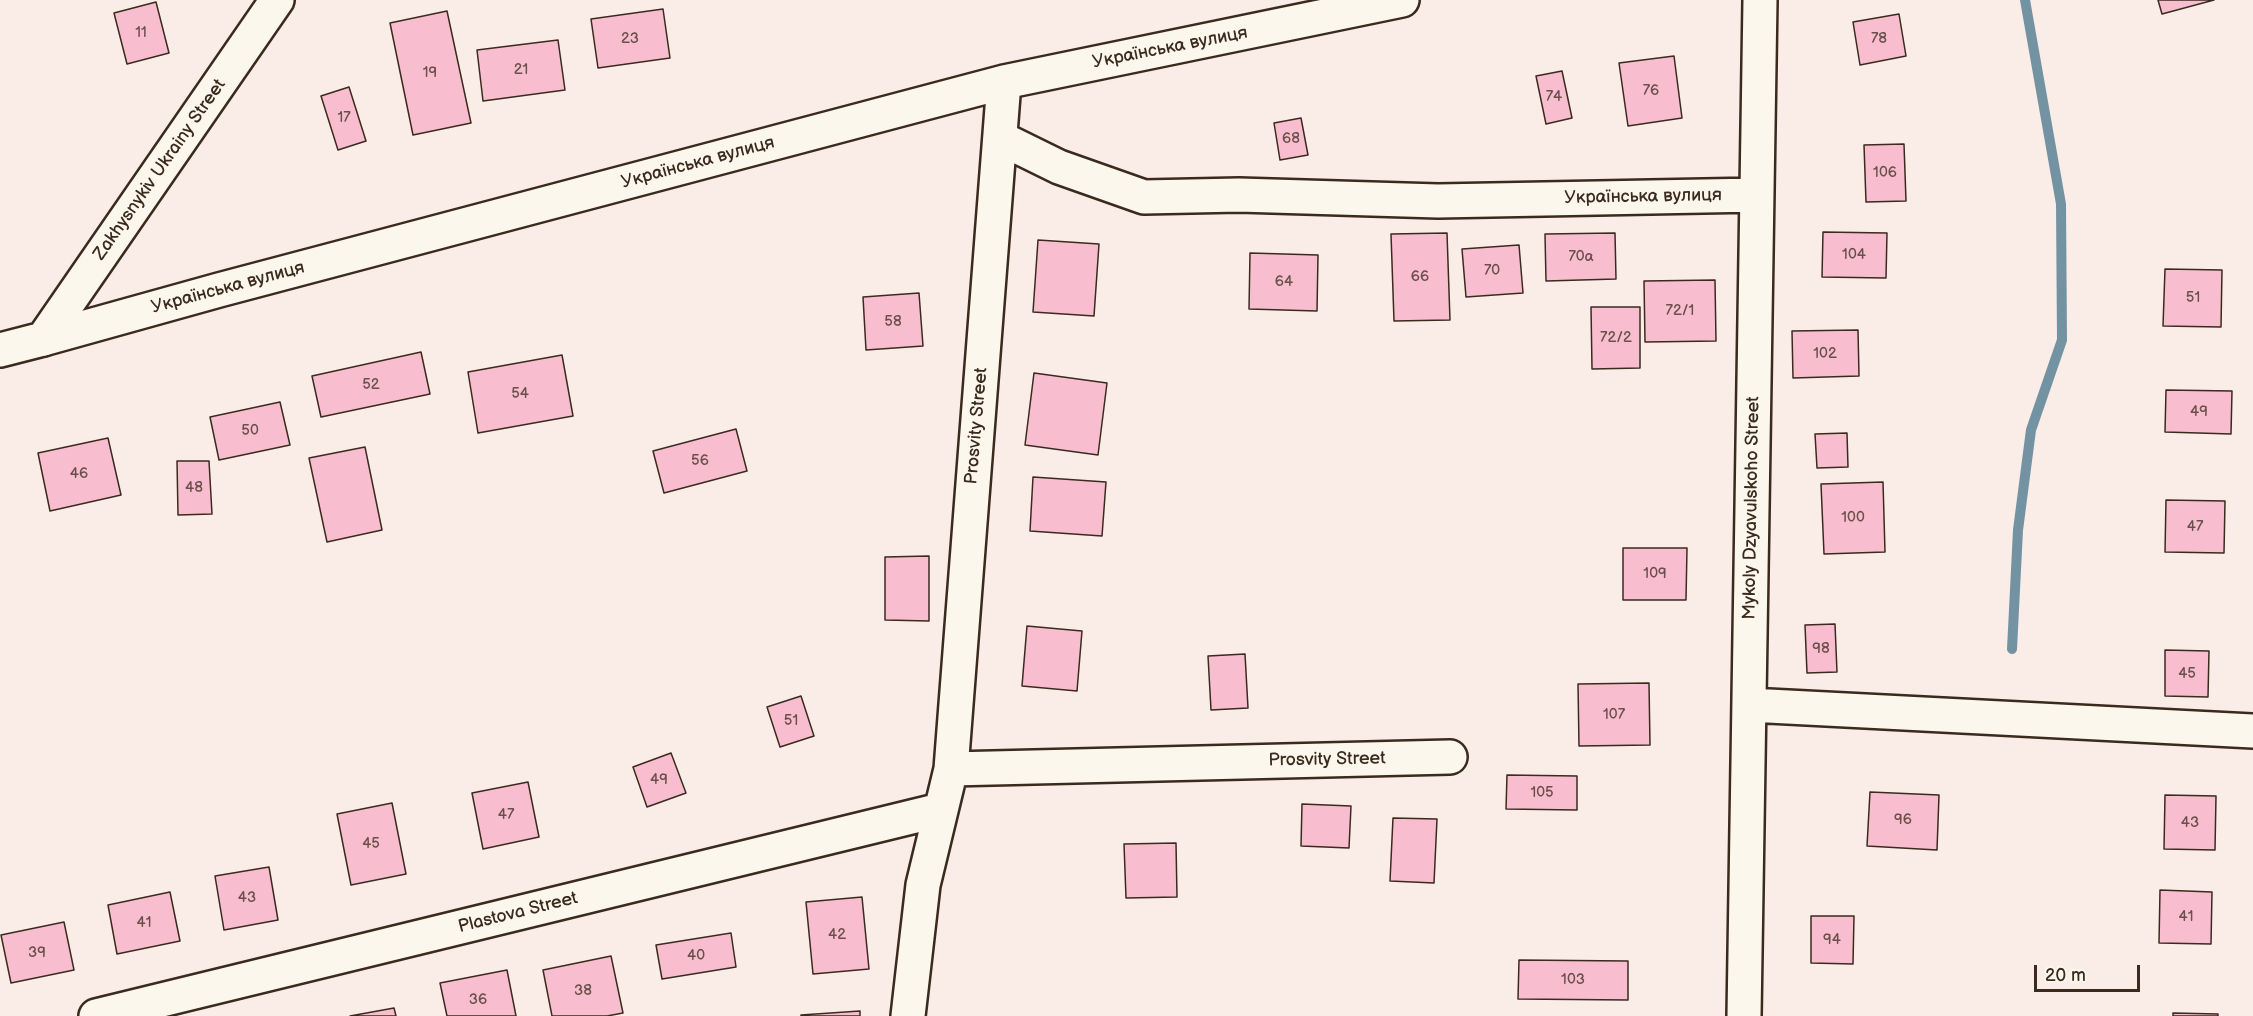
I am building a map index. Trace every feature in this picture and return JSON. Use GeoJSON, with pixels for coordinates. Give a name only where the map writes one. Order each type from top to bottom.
{"type":"FeatureCollection","features":[{"type":"Feature","properties":{"kind":"street","name":"Zakhysnykiv Ukrainy Street"},"geometry":{"type":"LineString","coordinates":[[43,339],[277,0]]}},
{"type":"Feature","properties":{"kind":"street","name":"Українська вулиця"},"geometry":{"type":"LineString","coordinates":[[0,350],[1004,82],[1402,0]]}},
{"type":"Feature","properties":{"kind":"street","name":"Mykoly Dzyavulskoho Street"},"geometry":{"type":"LineString","coordinates":[[1744,1016],[1760,0]]}},
{"type":"Feature","properties":{"kind":"street","name":"Prosvity Street"},"geometry":{"type":"LineString","coordinates":[[908,1016],[923,885],[951,769],[1004,82]]}},
{"type":"Feature","properties":{"kind":"street","name":"Українська вулиця"},"geometry":{"type":"LineString","coordinates":[[1000,138],[1059,167],[1144,197],[1239,195],[1438,201],[1757,195]]}},
{"type":"Feature","properties":{"kind":"street"},"geometry":{"type":"LineString","coordinates":[[1749,705],[2253,731]]}},
{"type":"Feature","properties":{"kind":"street","name":"Prosvity Street"},"geometry":{"type":"LineString","coordinates":[[951,769],[1450,757]]}},
{"type":"Feature","properties":{"kind":"street","name":"Plastova Street"},"geometry":{"type":"LineString","coordinates":[[96,1016],[940,810]]}},
{"type":"Feature","properties":{"kind":"building"},"geometry":{"type":"Polygon","coordinates":[[[2158,0],[2214,0],[2162,14],[2158,0]]]}},
{"type":"Feature","properties":{"kind":"building"},"geometry":{"type":"Polygon","coordinates":[[[156,2],[169,53],[127,64],[114,13],[156,2]]]}},
{"type":"Feature","properties":{"kind":"building"},"geometry":{"type":"Polygon","coordinates":[[[663,9],[670,58],[598,68],[591,19],[663,9]]]}},
{"type":"Feature","properties":{"kind":"building"},"geometry":{"type":"Polygon","coordinates":[[[447,11],[471,123],[413,135],[390,23],[447,11]]]}},
{"type":"Feature","properties":{"kind":"building"},"geometry":{"type":"Polygon","coordinates":[[[1899,14],[1906,56],[1860,65],[1853,22],[1899,14]]]}},
{"type":"Feature","properties":{"kind":"building"},"geometry":{"type":"Polygon","coordinates":[[[558,40],[565,90],[483,101],[477,50],[558,40]]]}},
{"type":"Feature","properties":{"kind":"building"},"geometry":{"type":"Polygon","coordinates":[[[1674,56],[1682,118],[1628,126],[1619,63],[1674,56]]]}},
{"type":"Feature","properties":{"kind":"building"},"geometry":{"type":"Polygon","coordinates":[[[1562,71],[1572,118],[1546,124],[1536,76],[1562,71]]]}},
{"type":"Feature","properties":{"kind":"building"},"geometry":{"type":"Polygon","coordinates":[[[349,87],[366,141],[338,150],[321,96],[349,87]]]}},
{"type":"Feature","properties":{"kind":"building"},"geometry":{"type":"Polygon","coordinates":[[[1301,118],[1308,155],[1280,160],[1274,123],[1301,118]]]}},
{"type":"Feature","properties":{"kind":"building"},"geometry":{"type":"Polygon","coordinates":[[[1904,144],[1906,201],[1866,202],[1864,145],[1904,144]]]}},
{"type":"Feature","properties":{"kind":"building"},"geometry":{"type":"Polygon","coordinates":[[[1823,232],[1887,233],[1886,278],[1822,277],[1823,232]]]}},
{"type":"Feature","properties":{"kind":"building"},"geometry":{"type":"Polygon","coordinates":[[[1447,233],[1450,320],[1394,321],[1391,234],[1447,233]]]}},
{"type":"Feature","properties":{"kind":"building"},"geometry":{"type":"Polygon","coordinates":[[[1615,233],[1616,279],[1546,281],[1545,234],[1615,233]]]}},
{"type":"Feature","properties":{"kind":"building"},"geometry":{"type":"Polygon","coordinates":[[[1038,240],[1099,244],[1094,316],[1033,312],[1038,240]]]}},
{"type":"Feature","properties":{"kind":"building"},"geometry":{"type":"Polygon","coordinates":[[[1519,245],[1523,293],[1466,297],[1462,249],[1519,245]]]}},
{"type":"Feature","properties":{"kind":"building"},"geometry":{"type":"Polygon","coordinates":[[[1250,253],[1318,255],[1317,311],[1249,309],[1250,253]]]}},
{"type":"Feature","properties":{"kind":"building"},"geometry":{"type":"Polygon","coordinates":[[[2165,269],[2222,270],[2221,327],[2163,326],[2165,269]]]}},
{"type":"Feature","properties":{"kind":"building"},"geometry":{"type":"Polygon","coordinates":[[[1715,280],[1716,341],[1645,342],[1644,281],[1715,280]]]}},
{"type":"Feature","properties":{"kind":"building"},"geometry":{"type":"Polygon","coordinates":[[[919,293],[923,346],[866,350],[863,297],[919,293]]]}},
{"type":"Feature","properties":{"kind":"building"},"geometry":{"type":"Polygon","coordinates":[[[1591,307],[1640,307],[1640,368],[1592,369],[1591,307]]]}},
{"type":"Feature","properties":{"kind":"building"},"geometry":{"type":"Polygon","coordinates":[[[1858,330],[1859,376],[1793,378],[1792,331],[1858,330]]]}},
{"type":"Feature","properties":{"kind":"building"},"geometry":{"type":"Polygon","coordinates":[[[421,352],[430,394],[321,417],[312,376],[421,352]]]}},
{"type":"Feature","properties":{"kind":"building"},"geometry":{"type":"Polygon","coordinates":[[[562,355],[573,416],[478,433],[468,372],[562,355]]]}},
{"type":"Feature","properties":{"kind":"building"},"geometry":{"type":"Polygon","coordinates":[[[1034,373],[1107,383],[1098,455],[1025,445],[1034,373]]]}},
{"type":"Feature","properties":{"kind":"building"},"geometry":{"type":"Polygon","coordinates":[[[2166,390],[2232,391],[2231,434],[2165,432],[2166,390]]]}},
{"type":"Feature","properties":{"kind":"building"},"geometry":{"type":"Polygon","coordinates":[[[280,402],[290,445],[219,460],[210,417],[280,402]]]}},
{"type":"Feature","properties":{"kind":"building"},"geometry":{"type":"Polygon","coordinates":[[[736,429],[747,471],[664,493],[653,451],[736,429]]]}},
{"type":"Feature","properties":{"kind":"building"},"geometry":{"type":"Polygon","coordinates":[[[1847,433],[1848,467],[1817,468],[1815,434],[1847,433]]]}},
{"type":"Feature","properties":{"kind":"building"},"geometry":{"type":"Polygon","coordinates":[[[108,438],[121,495],[50,511],[38,453],[108,438]]]}},
{"type":"Feature","properties":{"kind":"building"},"geometry":{"type":"Polygon","coordinates":[[[365,447],[382,530],[327,542],[309,458],[365,447]]]}},
{"type":"Feature","properties":{"kind":"building"},"geometry":{"type":"Polygon","coordinates":[[[177,461],[209,461],[212,514],[178,515],[177,461]]]}},
{"type":"Feature","properties":{"kind":"building"},"geometry":{"type":"Polygon","coordinates":[[[1033,477],[1106,482],[1102,536],[1030,531],[1033,477]]]}},
{"type":"Feature","properties":{"kind":"building"},"geometry":{"type":"Polygon","coordinates":[[[1883,482],[1885,552],[1824,554],[1821,484],[1883,482]]]}},
{"type":"Feature","properties":{"kind":"building"},"geometry":{"type":"Polygon","coordinates":[[[2166,500],[2225,501],[2224,553],[2165,552],[2166,500]]]}},
{"type":"Feature","properties":{"kind":"building"},"geometry":{"type":"Polygon","coordinates":[[[1623,548],[1687,548],[1686,600],[1623,600],[1623,548]]]}},
{"type":"Feature","properties":{"kind":"building"},"geometry":{"type":"Polygon","coordinates":[[[929,556],[929,621],[885,620],[885,557],[929,556]]]}},
{"type":"Feature","properties":{"kind":"building"},"geometry":{"type":"Polygon","coordinates":[[[1835,624],[1837,672],[1807,673],[1805,625],[1835,624]]]}},
{"type":"Feature","properties":{"kind":"building"},"geometry":{"type":"Polygon","coordinates":[[[1027,626],[1082,631],[1077,691],[1022,686],[1027,626]]]}},
{"type":"Feature","properties":{"kind":"building"},"geometry":{"type":"Polygon","coordinates":[[[2165,650],[2209,651],[2208,697],[2165,696],[2165,650]]]}},
{"type":"Feature","properties":{"kind":"building"},"geometry":{"type":"Polygon","coordinates":[[[1245,654],[1248,708],[1211,710],[1208,656],[1245,654]]]}},
{"type":"Feature","properties":{"kind":"building"},"geometry":{"type":"Polygon","coordinates":[[[1649,683],[1650,745],[1579,746],[1578,684],[1649,683]]]}},
{"type":"Feature","properties":{"kind":"building"},"geometry":{"type":"Polygon","coordinates":[[[801,696],[814,736],[780,747],[767,707],[801,696]]]}},
{"type":"Feature","properties":{"kind":"building"},"geometry":{"type":"Polygon","coordinates":[[[671,753],[686,793],[647,807],[633,767],[671,753]]]}},
{"type":"Feature","properties":{"kind":"building"},"geometry":{"type":"Polygon","coordinates":[[[1507,775],[1577,776],[1577,810],[1506,809],[1507,775]]]}},
{"type":"Feature","properties":{"kind":"building"},"geometry":{"type":"Polygon","coordinates":[[[528,782],[539,837],[483,849],[472,793],[528,782]]]}},
{"type":"Feature","properties":{"kind":"building"},"geometry":{"type":"Polygon","coordinates":[[[1870,792],[1939,795],[1937,850],[1867,846],[1870,792]]]}},
{"type":"Feature","properties":{"kind":"building"},"geometry":{"type":"Polygon","coordinates":[[[2165,795],[2216,796],[2215,850],[2164,849],[2165,795]]]}},
{"type":"Feature","properties":{"kind":"building"},"geometry":{"type":"Polygon","coordinates":[[[392,803],[406,874],[351,885],[337,814],[392,803]]]}},
{"type":"Feature","properties":{"kind":"building"},"geometry":{"type":"Polygon","coordinates":[[[1302,804],[1351,806],[1349,848],[1301,846],[1302,804]]]}},
{"type":"Feature","properties":{"kind":"building"},"geometry":{"type":"Polygon","coordinates":[[[1393,818],[1437,819],[1434,883],[1390,881],[1393,818]]]}},
{"type":"Feature","properties":{"kind":"building"},"geometry":{"type":"Polygon","coordinates":[[[1176,843],[1177,897],[1126,898],[1124,844],[1176,843]]]}},
{"type":"Feature","properties":{"kind":"building"},"geometry":{"type":"Polygon","coordinates":[[[269,867],[278,920],[224,930],[215,876],[269,867]]]}},
{"type":"Feature","properties":{"kind":"building"},"geometry":{"type":"Polygon","coordinates":[[[2160,890],[2212,892],[2211,944],[2159,943],[2160,890]]]}},
{"type":"Feature","properties":{"kind":"building"},"geometry":{"type":"Polygon","coordinates":[[[170,892],[180,941],[117,954],[108,905],[170,892]]]}},
{"type":"Feature","properties":{"kind":"building"},"geometry":{"type":"Polygon","coordinates":[[[862,897],[869,969],[813,974],[806,902],[862,897]]]}},
{"type":"Feature","properties":{"kind":"building"},"geometry":{"type":"Polygon","coordinates":[[[1811,916],[1854,916],[1853,964],[1811,963],[1811,916]]]}},
{"type":"Feature","properties":{"kind":"building"},"geometry":{"type":"Polygon","coordinates":[[[64,922],[74,970],[11,983],[1,935],[64,922]]]}},
{"type":"Feature","properties":{"kind":"building"},"geometry":{"type":"Polygon","coordinates":[[[731,933],[736,967],[662,979],[656,945],[731,933]]]}},
{"type":"Feature","properties":{"kind":"building"},"geometry":{"type":"Polygon","coordinates":[[[611,956],[623,1013],[607,1016],[552,1016],[543,970],[611,956]]]}},
{"type":"Feature","properties":{"kind":"building"},"geometry":{"type":"Polygon","coordinates":[[[1519,960],[1628,961],[1628,1000],[1518,999],[1519,960]]]}},
{"type":"Feature","properties":{"kind":"building"},"geometry":{"type":"Polygon","coordinates":[[[507,970],[516,1016],[447,1016],[440,983],[507,970]]]}},
{"type":"Feature","properties":{"kind":"building"},"geometry":{"type":"Polygon","coordinates":[[[394,1008],[396,1016],[350,1016],[394,1008]]]}},
{"type":"Feature","properties":{"kind":"building"},"geometry":{"type":"Polygon","coordinates":[[[860,1011],[860,1016],[801,1016],[801,1015],[860,1011]]]}},
{"type":"Feature","properties":{"kind":"building"},"geometry":{"type":"Polygon","coordinates":[[[2173,1013],[2218,1014],[2218,1016],[2173,1016],[2173,1013]]]}},
{"type":"Feature","properties":{"kind":"waterway"},"geometry":{"type":"LineString","coordinates":[[2012,649],[2018,530],[2031,430],[2062,340],[2061,204],[2025,0]]}}]}
